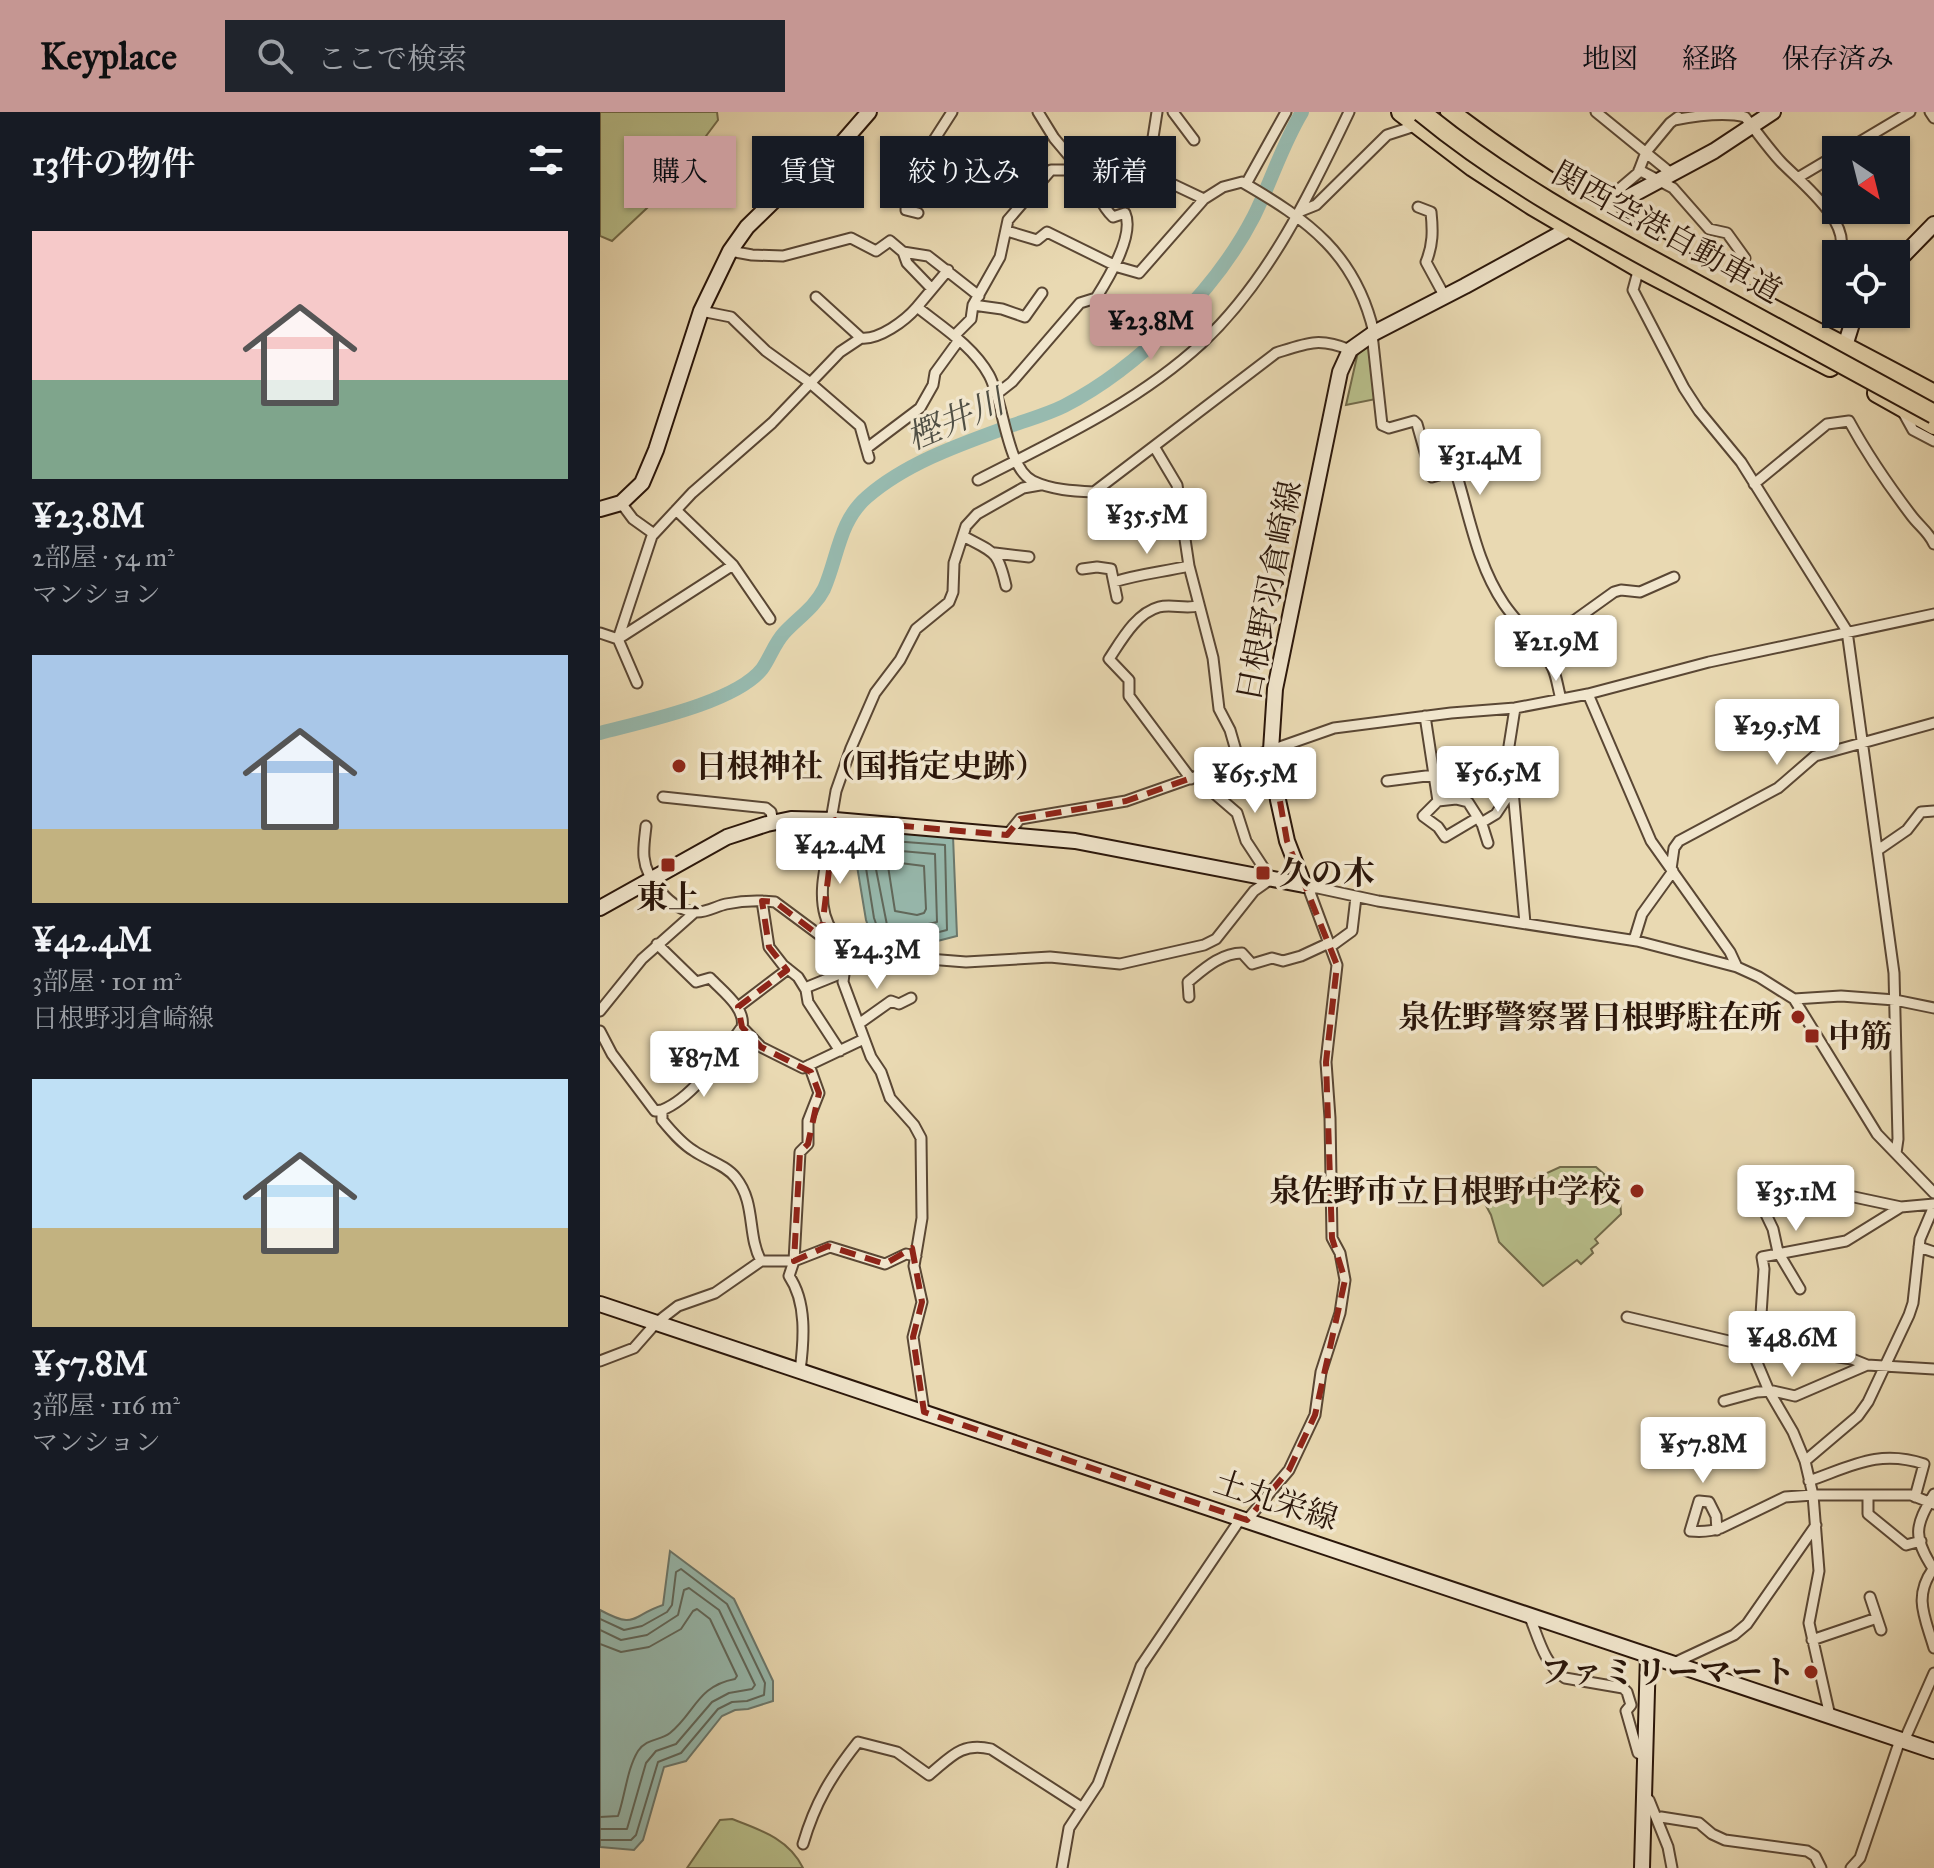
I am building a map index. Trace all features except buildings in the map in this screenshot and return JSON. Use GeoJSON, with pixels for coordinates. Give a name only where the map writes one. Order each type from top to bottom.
{"type":"FeatureCollection","features":[{"type":"Feature","properties":{"kind":"highway"},"geometry":{"type":"LineString","coordinates":[[1401,112],[1419,118],[1473,167],[1639,268],[1934,425]]}},
{"type":"Feature","properties":{"kind":"highway"},"geometry":{"type":"LineString","coordinates":[[1451,113],[1539,177],[1934,394]]}},
{"type":"Feature","properties":{"kind":"highway","name":"関西空港自動車道"},"geometry":{"type":"LineString","coordinates":[[1451,113],[1588,214],[1934,401]]}},
{"type":"Feature","properties":{"kind":"highway","name":"関西空港自動車道"},"geometry":{"type":"LineString","coordinates":[[1419,118],[1532,192],[1620,243],[1934,414]]}},
{"type":"Feature","properties":{"kind":"highway"},"geometry":{"type":"LineString","coordinates":[[1886,368],[1934,382]]}},
{"type":"Feature","properties":{"kind":"main road"},"geometry":{"type":"LineString","coordinates":[[600,509],[621,503],[642,483],[656,450],[701,311],[730,251],[747,227],[789,186],[835,151],[869,112]]}},
{"type":"Feature","properties":{"kind":"main road"},"geometry":{"type":"LineString","coordinates":[[1350,350],[1373,334],[1666,177],[1753,127],[1773,112]]}},
{"type":"Feature","properties":{"kind":"main road"},"geometry":{"type":"LineString","coordinates":[[1910,249],[1934,224]]}},
{"type":"Feature","properties":{"kind":"main road"},"geometry":{"type":"LineString","coordinates":[[1845,346],[1850,328]]}},
{"type":"Feature","properties":{"kind":"main road","name":"日根野羽倉崎線"},"geometry":{"type":"LineString","coordinates":[[1306,886],[1287,841],[1278,800],[1271,750],[1275,689],[1340,372],[1350,350]]}},
{"type":"Feature","properties":{"kind":"main road"},"geometry":{"type":"LineString","coordinates":[[600,908],[727,837],[791,819],[1075,841],[1306,886]]}},
{"type":"Feature","properties":{"kind":"main road","name":"土丸栄線"},"geometry":{"type":"LineString","coordinates":[[600,1304],[1934,1751]]}},
{"type":"Feature","properties":{"kind":"main road"},"geometry":{"type":"LineString","coordinates":[[1642,1868],[1648,1655]]}},
{"type":"Feature","properties":{"kind":"street"},"geometry":{"type":"LineString","coordinates":[[937,136],[952,112]]}},
{"type":"Feature","properties":{"kind":"street"},"geometry":{"type":"LineString","coordinates":[[1038,112],[1064,148]]}},
{"type":"Feature","properties":{"kind":"street"},"geometry":{"type":"LineString","coordinates":[[1153,136],[1157,112]]}},
{"type":"Feature","properties":{"kind":"street"},"geometry":{"type":"LineString","coordinates":[[1173,112],[1194,140]]}},
{"type":"Feature","properties":{"kind":"street"},"geometry":{"type":"LineString","coordinates":[[1246,184],[1286,112]]}},
{"type":"Feature","properties":{"kind":"street"},"geometry":{"type":"LineString","coordinates":[[978,480],[1080,429],[1202,343],[1258,276],[1300,213],[1349,112]]}},
{"type":"Feature","properties":{"kind":"street"},"geometry":{"type":"LineString","coordinates":[[1596,112],[1646,152],[1709,229],[1727,233],[1745,258]]}},
{"type":"Feature","properties":{"kind":"street"},"geometry":{"type":"LineString","coordinates":[[1598,211],[1639,170],[1646,152],[1683,112]]}},
{"type":"Feature","properties":{"kind":"street"},"geometry":{"type":"LineString","coordinates":[[1674,120],[1712,112],[1741,114],[1833,219],[1841,240]]}},
{"type":"Feature","properties":{"kind":"street"},"geometry":{"type":"LineString","coordinates":[[1870,136],[1910,112]]}},
{"type":"Feature","properties":{"kind":"street"},"geometry":{"type":"LineString","coordinates":[[1930,112],[1934,118]]}},
{"type":"Feature","properties":{"kind":"street"},"geometry":{"type":"LineString","coordinates":[[1300,213],[1316,205],[1387,135],[1419,118]]}},
{"type":"Feature","properties":{"kind":"street"},"geometry":{"type":"LineString","coordinates":[[1799,177],[1822,163]]}},
{"type":"Feature","properties":{"kind":"street"},"geometry":{"type":"LineString","coordinates":[[701,311],[731,317],[766,351],[809,382],[860,426],[868,453],[920,408],[933,385],[935,373],[971,319],[976,300],[1000,257],[1008,220],[1051,170],[1064,170]]}},
{"type":"Feature","properties":{"kind":"street"},"geometry":{"type":"LineString","coordinates":[[1639,170],[1666,177]]}},
{"type":"Feature","properties":{"kind":"street"},"geometry":{"type":"LineString","coordinates":[[1007,231],[1037,240],[1047,232],[1139,273],[1204,199],[1223,187],[1242,182],[1300,213],[1342,259],[1368,304],[1382,425],[1389,428],[1414,421],[1432,477],[1449,472],[1457,476],[1475,543],[1490,578],[1504,604],[1553,669],[1561,699]]}},
{"type":"Feature","properties":{"kind":"street"},"geometry":{"type":"LineString","coordinates":[[1176,186],[1204,199]]}},
{"type":"Feature","properties":{"kind":"street"},"geometry":{"type":"LineString","coordinates":[[1418,207],[1431,212],[1433,233],[1426,262],[1445,297]]}},
{"type":"Feature","properties":{"kind":"street"},"geometry":{"type":"LineString","coordinates":[[906,208],[918,213]]}},
{"type":"Feature","properties":{"kind":"street"},"geometry":{"type":"LineString","coordinates":[[998,393],[1012,382],[1080,303],[1096,298],[1116,265],[1128,220],[1125,213],[1113,217],[1105,208]]}},
{"type":"Feature","properties":{"kind":"street"},"geometry":{"type":"LineString","coordinates":[[730,251],[783,256],[851,238],[876,251],[890,241],[903,252],[907,263],[932,289]]}},
{"type":"Feature","properties":{"kind":"street"},"geometry":{"type":"LineString","coordinates":[[903,252],[928,256],[948,270],[976,300],[1025,317],[1042,293]]}},
{"type":"Feature","properties":{"kind":"street"},"geometry":{"type":"LineString","coordinates":[[1639,268],[1633,290],[1684,388],[1754,484],[1847,631],[1894,973],[1896,1153]]}},
{"type":"Feature","properties":{"kind":"street"},"geometry":{"type":"LineString","coordinates":[[816,297],[861,338],[868,339],[898,323],[917,307],[948,270]]}},
{"type":"Feature","properties":{"kind":"street"},"geometry":{"type":"LineString","coordinates":[[917,307],[978,358],[998,393],[1016,467],[1031,480],[1059,489],[1094,492],[1276,353],[1303,344],[1329,341],[1350,350]]}},
{"type":"Feature","properties":{"kind":"street"},"geometry":{"type":"LineString","coordinates":[[637,683],[618,639],[654,534],[720,467],[772,423],[840,352],[861,338]]}},
{"type":"Feature","properties":{"kind":"street"},"geometry":{"type":"LineString","coordinates":[[1899,405],[1913,430],[1934,441]]}},
{"type":"Feature","properties":{"kind":"street"},"geometry":{"type":"LineString","coordinates":[[1754,484],[1827,424],[1849,421],[1867,452],[1913,518],[1930,534],[1934,544]]}},
{"type":"Feature","properties":{"kind":"street"},"geometry":{"type":"LineString","coordinates":[[1155,448],[1177,485],[1189,566],[1213,658],[1219,709],[1230,730],[1239,761]]}},
{"type":"Feature","properties":{"kind":"street"},"geometry":{"type":"LineString","coordinates":[[850,952],[832,931],[822,907],[836,791],[846,762],[875,693],[900,660],[916,629],[949,602],[953,592],[954,563],[965,537],[966,526],[977,514],[1023,488],[1044,484]]}},
{"type":"Feature","properties":{"kind":"street"},"geometry":{"type":"LineString","coordinates":[[621,503],[633,519],[654,534]]}},
{"type":"Feature","properties":{"kind":"street"},"geometry":{"type":"LineString","coordinates":[[676,510],[733,565],[770,619]]}},
{"type":"Feature","properties":{"kind":"street"},"geometry":{"type":"LineString","coordinates":[[965,537],[995,553],[1029,557]]}},
{"type":"Feature","properties":{"kind":"street"},"geometry":{"type":"LineString","coordinates":[[995,553],[1001,563],[1006,586]]}},
{"type":"Feature","properties":{"kind":"street"},"geometry":{"type":"LineString","coordinates":[[618,639],[733,565]]}},
{"type":"Feature","properties":{"kind":"street"},"geometry":{"type":"LineString","coordinates":[[1114,582],[1144,573],[1189,566]]}},
{"type":"Feature","properties":{"kind":"street"},"geometry":{"type":"LineString","coordinates":[[1082,569],[1111,569],[1117,598]]}},
{"type":"Feature","properties":{"kind":"street"},"geometry":{"type":"LineString","coordinates":[[1530,636],[1575,620],[1614,592],[1640,592],[1674,577]]}},
{"type":"Feature","properties":{"kind":"street"},"geometry":{"type":"LineString","coordinates":[[600,1011],[657,944],[695,912],[729,904],[775,902],[837,948],[850,952],[966,962],[1050,957],[1120,964],[1204,945],[1216,939],[1254,891],[1271,879],[1246,841],[1237,813],[1195,778],[1129,696],[1129,680],[1109,659],[1128,629],[1159,607],[1198,606]]}},
{"type":"Feature","properties":{"kind":"street"},"geometry":{"type":"LineString","coordinates":[[1007,835],[1020,819],[1126,801],[1334,728],[1515,708],[1588,694],[1709,662],[1847,631],[1934,614]]}},
{"type":"Feature","properties":{"kind":"street"},"geometry":{"type":"LineString","coordinates":[[600,633],[618,639]]}},
{"type":"Feature","properties":{"kind":"street"},"geometry":{"type":"LineString","coordinates":[[1588,694],[1651,841],[1730,952],[1737,967]]}},
{"type":"Feature","properties":{"kind":"street"},"geometry":{"type":"LineString","coordinates":[[1515,708],[1509,746],[1525,923]]}},
{"type":"Feature","properties":{"kind":"street"},"geometry":{"type":"LineString","coordinates":[[1425,716],[1438,801]]}},
{"type":"Feature","properties":{"kind":"street"},"geometry":{"type":"LineString","coordinates":[[1634,940],[1642,914],[1672,870],[1674,848],[1679,841],[1778,788],[1815,756],[1934,723]]}},
{"type":"Feature","properties":{"kind":"street"},"geometry":{"type":"LineString","coordinates":[[1387,781],[1434,775]]}},
{"type":"Feature","properties":{"kind":"street"},"geometry":{"type":"LineString","coordinates":[[1488,843],[1479,820],[1468,802],[1456,799],[1438,801],[1423,816],[1438,827],[1445,837],[1479,820],[1496,814],[1512,790]]}},
{"type":"Feature","properties":{"kind":"street"},"geometry":{"type":"LineString","coordinates":[[663,797],[766,808],[771,812],[773,823]]}},
{"type":"Feature","properties":{"kind":"street"},"geometry":{"type":"LineString","coordinates":[[1878,850],[1907,830],[1921,812],[1934,811]]}},
{"type":"Feature","properties":{"kind":"street"},"geometry":{"type":"LineString","coordinates":[[646,826],[643,853],[652,879],[664,895],[677,905],[695,912]]}},
{"type":"Feature","properties":{"kind":"street"},"geometry":{"type":"LineString","coordinates":[[1306,886],[1356,897],[1634,940],[1737,967],[1794,999],[1877,1134],[1934,1193]]}},
{"type":"Feature","properties":{"kind":"street"},"geometry":{"type":"LineString","coordinates":[[1062,1868],[1069,1828],[1098,1784],[1141,1666],[1244,1519],[1289,1470],[1315,1415],[1321,1372],[1340,1313],[1345,1280],[1340,1253],[1332,1238],[1326,1062],[1337,965],[1306,886]]}},
{"type":"Feature","properties":{"kind":"street"},"geometry":{"type":"LineString","coordinates":[[1189,997],[1188,982],[1225,956],[1242,953],[1252,964],[1272,958],[1283,961],[1329,945],[1352,931],[1356,897]]}},
{"type":"Feature","properties":{"kind":"street"},"geometry":{"type":"LineString","coordinates":[[762,901],[769,947],[805,988],[808,1002],[840,1051]]}},
{"type":"Feature","properties":{"kind":"street"},"geometry":{"type":"LineString","coordinates":[[1216,939],[1225,956]]}},
{"type":"Feature","properties":{"kind":"street"},"geometry":{"type":"LineString","coordinates":[[600,1031],[612,1054],[655,1111],[673,1106],[709,1070],[742,1027],[744,1020],[738,1007],[710,978],[696,982],[657,944]]}},
{"type":"Feature","properties":{"kind":"street"},"geometry":{"type":"LineString","coordinates":[[850,952],[842,973],[864,1039],[890,1098],[914,1125],[921,1138],[922,1218],[915,1277],[922,1302],[913,1337],[924,1412]]}},
{"type":"Feature","properties":{"kind":"street"},"geometry":{"type":"LineString","coordinates":[[738,1007],[788,969]]}},
{"type":"Feature","properties":{"kind":"street"},"geometry":{"type":"LineString","coordinates":[[805,988],[842,973]]}},
{"type":"Feature","properties":{"kind":"street"},"geometry":{"type":"LineString","coordinates":[[1794,999],[1841,996],[1895,1000],[1934,1008]]}},
{"type":"Feature","properties":{"kind":"street"},"geometry":{"type":"LineString","coordinates":[[860,1023],[891,1001],[899,1004],[911,998]]}},
{"type":"Feature","properties":{"kind":"street"},"geometry":{"type":"LineString","coordinates":[[742,1027],[761,1047],[803,1068],[864,1039]]}},
{"type":"Feature","properties":{"kind":"street"},"geometry":{"type":"LineString","coordinates":[[800,1371],[803,1316],[798,1289],[789,1276],[794,1261],[800,1152],[808,1144],[808,1121],[819,1093],[809,1065]]}},
{"type":"Feature","properties":{"kind":"street"},"geometry":{"type":"LineString","coordinates":[[662,1110],[662,1120],[691,1149],[735,1176],[745,1191],[751,1211],[753,1247],[761,1261]]}},
{"type":"Feature","properties":{"kind":"street"},"geometry":{"type":"LineString","coordinates":[[1800,1289],[1778,1252],[1773,1229],[1762,1206],[1764,1198],[1828,1185],[1840,1194],[1901,1207],[1934,1205],[1919,1247],[1913,1303],[1885,1366],[1858,1416],[1805,1461]]}},
{"type":"Feature","properties":{"kind":"street"},"geometry":{"type":"LineString","coordinates":[[1830,1716],[1809,1623],[1819,1571],[1813,1495],[1805,1461],[1793,1432],[1769,1391],[1754,1346],[1764,1269],[1762,1257],[1846,1241],[1901,1207]]}},
{"type":"Feature","properties":{"kind":"street"},"geometry":{"type":"LineString","coordinates":[[600,1361],[634,1348],[656,1323],[678,1306],[715,1293],[761,1261],[794,1261],[830,1247],[885,1264],[906,1254],[916,1256]]}},
{"type":"Feature","properties":{"kind":"street"},"geometry":{"type":"LineString","coordinates":[[1919,1247],[1934,1252]]}},
{"type":"Feature","properties":{"kind":"street"},"geometry":{"type":"LineString","coordinates":[[1627,1317],[1754,1346],[1852,1359],[1867,1365],[1934,1369]]}},
{"type":"Feature","properties":{"kind":"street"},"geometry":{"type":"LineString","coordinates":[[1724,1401],[1769,1391],[1795,1396],[1867,1365]]}},
{"type":"Feature","properties":{"kind":"street"},"geometry":{"type":"LineString","coordinates":[[1809,1481],[1875,1458],[1902,1457],[1924,1464],[1915,1497]]}},
{"type":"Feature","properties":{"kind":"street"},"geometry":{"type":"LineString","coordinates":[[1868,1495],[1868,1514],[1906,1545],[1921,1541]]}},
{"type":"Feature","properties":{"kind":"street"},"geometry":{"type":"LineString","coordinates":[[1717,1530],[1785,1497],[1868,1495],[1932,1500],[1918,1525],[1921,1541],[1934,1569],[1924,1582],[1921,1593],[1934,1648]]}},
{"type":"Feature","properties":{"kind":"street"},"geometry":{"type":"LineString","coordinates":[[1673,1663],[1734,1635],[1747,1624],[1816,1525]]}},
{"type":"Feature","properties":{"kind":"street"},"geometry":{"type":"LineString","coordinates":[[1870,1597],[1881,1630]]}},
{"type":"Feature","properties":{"kind":"street"},"geometry":{"type":"LineString","coordinates":[[1529,1615],[1543,1653],[1559,1674],[1565,1678],[1623,1688],[1627,1692],[1631,1705],[1626,1711],[1638,1753],[1645,1756]]}},
{"type":"Feature","properties":{"kind":"street"},"geometry":{"type":"LineString","coordinates":[[1812,1640],[1877,1618]]}},
{"type":"Feature","properties":{"kind":"street"},"geometry":{"type":"LineString","coordinates":[[1851,1868],[1860,1858],[1902,1740],[1933,1679]]}},
{"type":"Feature","properties":{"kind":"street"},"geometry":{"type":"LineString","coordinates":[[803,1844],[810,1819],[831,1776],[858,1742],[897,1752],[929,1775],[962,1748],[976,1745],[991,1749],[1081,1807]]}},
{"type":"Feature","properties":{"kind":"street"},"geometry":{"type":"LineString","coordinates":[[1644,1796],[1657,1819],[1672,1868]]}},
{"type":"Feature","properties":{"kind":"street"},"geometry":{"type":"LineString","coordinates":[[1657,1819],[1699,1823],[1725,1840],[1807,1851],[1815,1856],[1821,1868]]}},
{"type":"Feature","properties":{"kind":"highlighted area"},"geometry":{"type":"Polygon","coordinates":[[[1271,750],[1287,841],[1337,965],[1326,1062],[1332,1238],[1345,1280],[1315,1415],[1289,1470],[1247,1520],[924,1412],[913,1337],[922,1302],[912,1248],[885,1264],[828,1246],[794,1261],[800,1152],[808,1144],[819,1093],[811,1072],[761,1047],[742,1027],[738,1007],[787,970],[769,947],[762,901],[775,902],[821,937],[835,820],[1007,835],[1020,819],[1126,801],[1271,750]]]}},
{"type":"Feature","properties":{"kind":"green space"},"geometry":{"type":"Polygon","coordinates":[[[600,112],[717,112],[718,120],[706,136],[624,136],[624,208],[647,208],[612,241],[600,236],[600,112]]]}},
{"type":"Feature","properties":{"kind":"green space"},"geometry":{"type":"Polygon","coordinates":[[[1373,345],[1376,399],[1346,405],[1358,352],[1373,345]]]}},
{"type":"Feature","properties":{"kind":"green space"},"geometry":{"type":"Polygon","coordinates":[[[1560,1167],[1596,1167],[1613,1177],[1613,1198],[1620,1198],[1621,1214],[1595,1239],[1598,1243],[1591,1249],[1593,1253],[1581,1264],[1577,1260],[1543,1286],[1499,1242],[1484,1202],[1560,1167]]]}},
{"type":"Feature","properties":{"kind":"green space"},"geometry":{"type":"Polygon","coordinates":[[[732,1819],[782,1843],[803,1868],[687,1868],[720,1820],[732,1819]]]}},
{"type":"Feature","properties":{"kind":"water"},"geometry":{"type":"Polygon","coordinates":[[[851,830],[953,836],[957,936],[910,948],[905,942],[887,946],[874,943],[866,920],[851,830]]]}},
{"type":"Feature","properties":{"kind":"water"},"geometry":{"type":"Polygon","coordinates":[[[670,1551],[734,1599],[773,1681],[773,1701],[722,1716],[686,1761],[664,1767],[643,1840],[634,1850],[600,1847],[600,1610],[627,1620],[663,1605],[670,1551]]]}},
{"type":"Feature","properties":{"kind":"waterway","name":"樫井川"},"geometry":{"type":"LineString","coordinates":[[600,733],[686,710],[731,692],[749,681],[762,669],[784,633],[811,607],[824,589],[850,517],[867,497],[900,474],[937,455],[1064,406],[1120,371],[1147,349],[1197,299],[1238,244],[1302,112]]}},
{"type":"Feature","properties":{"kind":"place","name":"日根神社（国指定史跡）"},"geometry":{"type":"Point","coordinates":[679,766]}},
{"type":"Feature","properties":{"kind":"place","name":"東上"},"geometry":{"type":"Point","coordinates":[668,865]}},
{"type":"Feature","properties":{"kind":"place","name":"久の木"},"geometry":{"type":"Point","coordinates":[1263,873]}},
{"type":"Feature","properties":{"kind":"place","name":"泉佐野警察署日根野駐在所"},"geometry":{"type":"Point","coordinates":[1798,1017]}},
{"type":"Feature","properties":{"kind":"place","name":"中筋"},"geometry":{"type":"Point","coordinates":[1812,1036]}},
{"type":"Feature","properties":{"kind":"place","name":"泉佐野市立日根野中学校"},"geometry":{"type":"Point","coordinates":[1637,1191]}},
{"type":"Feature","properties":{"kind":"place","name":"ファミリーマート"},"geometry":{"type":"Point","coordinates":[1811,1672]}}]}
